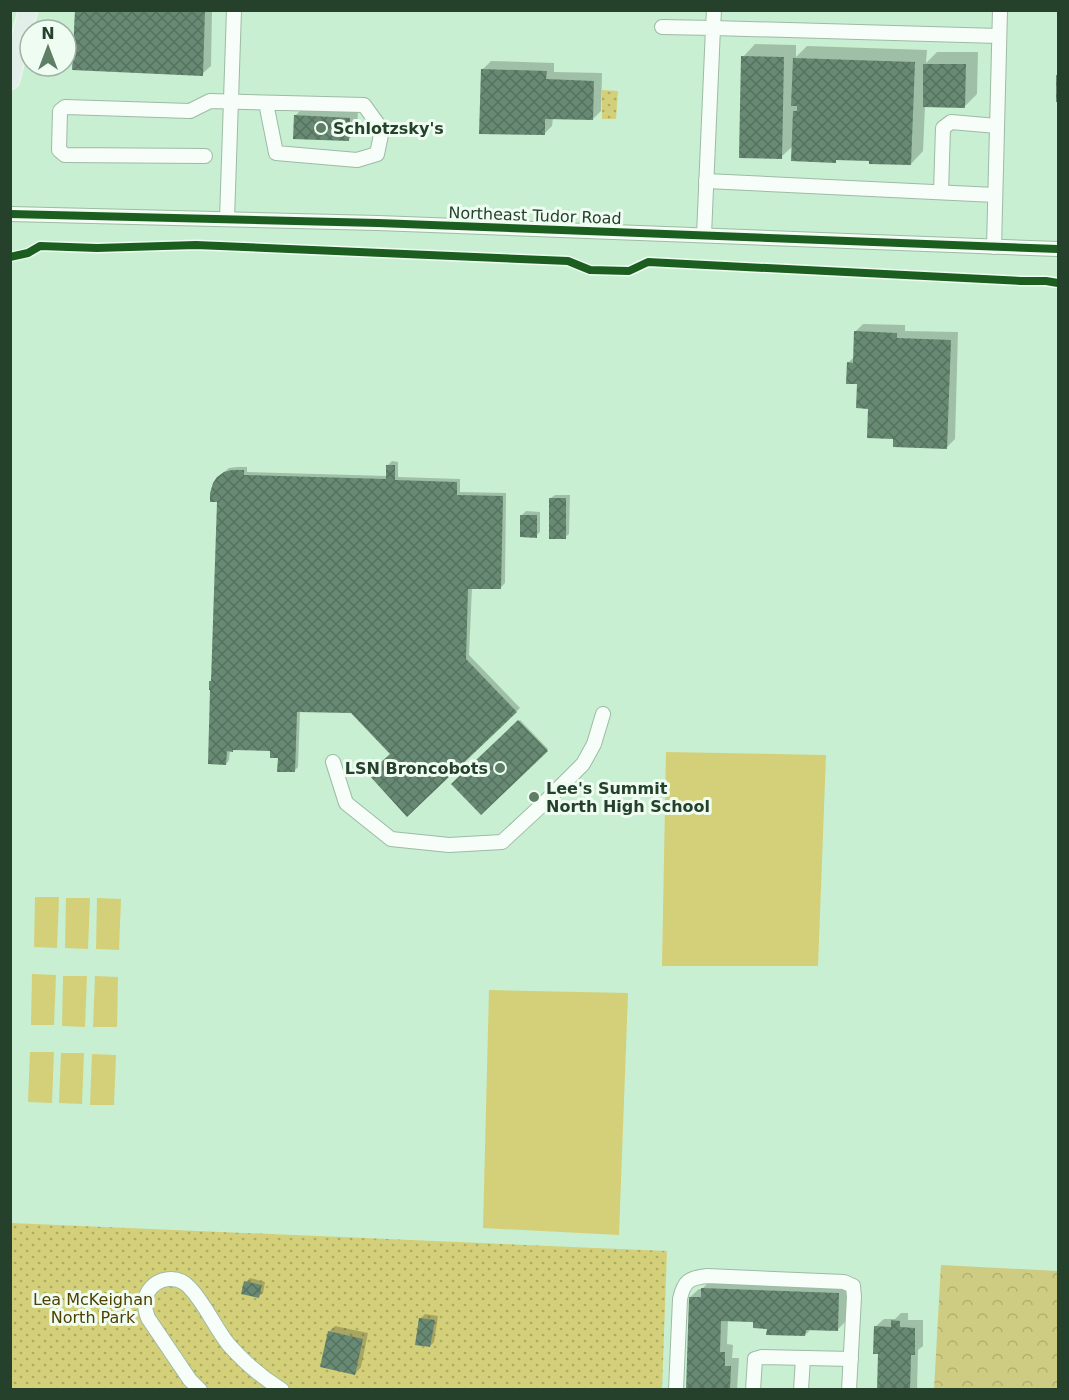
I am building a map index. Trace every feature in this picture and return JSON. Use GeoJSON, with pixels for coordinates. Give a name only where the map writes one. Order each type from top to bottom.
{"type":"FeatureCollection","features":[{"type":"Feature","properties":{"kind":"main road"},"geometry":{"type":"LineString","coordinates":[[10,80],[28,10]]}},
{"type":"Feature","properties":{"kind":"street"},"geometry":{"type":"LineString","coordinates":[[227,219],[234,10]]}},
{"type":"Feature","properties":{"kind":"street"},"geometry":{"type":"LineString","coordinates":[[704,235],[714,10]]}},
{"type":"Feature","properties":{"kind":"street"},"geometry":{"type":"LineString","coordinates":[[994,247],[1000,10]]}},
{"type":"Feature","properties":{"kind":"street"},"geometry":{"type":"LineString","coordinates":[[662,27],[999,36]]}},
{"type":"Feature","properties":{"kind":"street"},"geometry":{"type":"LineString","coordinates":[[205,156],[65,155],[59,150],[60,111],[65,107],[190,111],[210,101],[364,105],[382,130],[377,154],[357,160],[276,153],[266,103]]}},
{"type":"Feature","properties":{"kind":"street"},"geometry":{"type":"LineString","coordinates":[[941,192],[943,128],[951,122],[997,126]]}},
{"type":"Feature","properties":{"kind":"street"},"geometry":{"type":"LineString","coordinates":[[706,181],[995,195]]}},
{"type":"Feature","properties":{"kind":"street","name":"Northeast Tudor Road"},"geometry":{"type":"LineString","coordinates":[[10,214],[389,223],[1059,249]]}},
{"type":"Feature","properties":{"kind":"street"},"geometry":{"type":"LineString","coordinates":[[333,762],[346,802],[391,840],[449,845],[502,842],[583,764],[594,744],[603,714]]}},
{"type":"Feature","properties":{"kind":"street"},"geometry":{"type":"LineString","coordinates":[[676,1389],[680,1299],[683,1288],[697,1277],[707,1276],[844,1282],[853,1286],[849,1389]]}},
{"type":"Feature","properties":{"kind":"street"},"geometry":{"type":"LineString","coordinates":[[200,1389],[190,1380],[148,1318],[145,1308],[146,1294],[155,1283],[165,1279],[178,1280],[189,1287],[229,1345],[248,1364],[282,1389]]}},
{"type":"Feature","properties":{"kind":"street"},"geometry":{"type":"LineString","coordinates":[[753,1389],[755,1359],[762,1357],[851,1359]]}},
{"type":"Feature","properties":{"kind":"street"},"geometry":{"type":"LineString","coordinates":[[801,1389],[803,1358]]}},
{"type":"Feature","properties":{"kind":"green space"},"geometry":{"type":"Polygon","coordinates":[[[602,90],[618,91],[616,119],[602,119],[602,90]]]}},
{"type":"Feature","properties":{"kind":"green space"},"geometry":{"type":"Polygon","coordinates":[[[666,752],[826,755],[818,966],[662,966],[666,752]]]}},
{"type":"Feature","properties":{"kind":"green space"},"geometry":{"type":"Polygon","coordinates":[[[35,897],[59,897],[57,948],[34,947],[35,897]]]}},
{"type":"Feature","properties":{"kind":"green space"},"geometry":{"type":"Polygon","coordinates":[[[66,898],[90,898],[88,949],[65,948],[66,898]]]}},
{"type":"Feature","properties":{"kind":"green space"},"geometry":{"type":"Polygon","coordinates":[[[97,898],[121,899],[119,950],[96,949],[97,898]]]}},
{"type":"Feature","properties":{"kind":"green space"},"geometry":{"type":"Polygon","coordinates":[[[32,974],[56,975],[54,1025],[31,1025],[32,974]]]}},
{"type":"Feature","properties":{"kind":"green space"},"geometry":{"type":"Polygon","coordinates":[[[63,976],[87,976],[85,1027],[62,1026],[63,976]]]}},
{"type":"Feature","properties":{"kind":"green space"},"geometry":{"type":"Polygon","coordinates":[[[95,976],[118,977],[117,1027],[93,1027],[95,976]]]}},
{"type":"Feature","properties":{"kind":"green space"},"geometry":{"type":"Polygon","coordinates":[[[489,990],[628,993],[619,1235],[483,1228],[489,990]]]}},
{"type":"Feature","properties":{"kind":"green space"},"geometry":{"type":"Polygon","coordinates":[[[30,1052],[54,1052],[52,1103],[28,1102],[30,1052]]]}},
{"type":"Feature","properties":{"kind":"green space"},"geometry":{"type":"Polygon","coordinates":[[[61,1053],[84,1053],[82,1104],[59,1103],[61,1053]]]}},
{"type":"Feature","properties":{"kind":"green space"},"geometry":{"type":"Polygon","coordinates":[[[92,1054],[116,1055],[114,1105],[90,1105],[92,1054]]]}},
{"type":"Feature","properties":{"kind":"green space","name":"Lea McKeighan North Park"},"geometry":{"type":"Polygon","coordinates":[[[11,1223],[667,1251],[662,1389],[11,1390],[11,1223]]]}},
{"type":"Feature","properties":{"kind":"green space"},"geometry":{"type":"Polygon","coordinates":[[[941,1265],[1058,1271],[1058,1389],[934,1389],[941,1265]]]}},
{"type":"Feature","properties":{"kind":"building"},"geometry":{"type":"Polygon","coordinates":[[[75,10],[113,12],[113,10],[205,10],[203,76],[78,70],[78,18],[75,18],[75,10]]]}},
{"type":"Feature","properties":{"kind":"building"},"geometry":{"type":"Polygon","coordinates":[[[741,56],[784,57],[782,159],[739,158],[741,56]]]}},
{"type":"Feature","properties":{"kind":"building"},"geometry":{"type":"Polygon","coordinates":[[[793,58],[915,62],[911,165],[869,164],[869,161],[836,160],[836,163],[791,161],[793,111],[797,111],[797,106],[791,106],[793,58]]]}},
{"type":"Feature","properties":{"kind":"building"},"geometry":{"type":"Polygon","coordinates":[[[923,64],[966,64],[965,108],[923,107],[923,64]]]}},
{"type":"Feature","properties":{"kind":"building"},"geometry":{"type":"Polygon","coordinates":[[[481,69],[547,71],[546,79],[594,81],[593,120],[545,119],[545,135],[479,134],[481,69]]]}},
{"type":"Feature","properties":{"kind":"building"},"geometry":{"type":"Polygon","coordinates":[[[1056,75],[1058,75],[1058,102],[1056,102],[1056,75]]]}},
{"type":"Feature","properties":{"kind":"building","name":"Schlotzsky's"},"geometry":{"type":"Polygon","coordinates":[[[294,115],[350,118],[349,141],[293,139],[294,115]]]}},
{"type":"Feature","properties":{"kind":"building"},"geometry":{"type":"Polygon","coordinates":[[[854,331],[897,333],[897,338],[951,340],[947,449],[893,447],[893,439],[867,438],[868,409],[856,408],[857,384],[846,384],[847,362],[853,363],[854,331]]]}},
{"type":"Feature","properties":{"kind":"building"},"geometry":{"type":"Polygon","coordinates":[[[386,465],[395,465],[395,480],[457,482],[457,495],[503,496],[501,589],[468,589],[466,659],[517,712],[407,817],[368,774],[390,754],[351,713],[297,712],[295,772],[277,772],[278,758],[270,758],[270,751],[227,751],[226,765],[208,764],[209,681],[211,681],[217,502],[210,502],[213,483],[224,472],[232,470],[244,470],[244,475],[386,479],[386,465]]]}},
{"type":"Feature","properties":{"kind":"building"},"geometry":{"type":"Polygon","coordinates":[[[549,498],[566,498],[566,539],[549,539],[549,498]]]}},
{"type":"Feature","properties":{"kind":"building"},"geometry":{"type":"Polygon","coordinates":[[[520,515],[537,515],[537,538],[520,537],[520,515]]]}},
{"type":"Feature","properties":{"kind":"building","name":"LSN Broncobots"},"geometry":{"type":"Polygon","coordinates":[[[518,720],[548,751],[481,815],[451,784],[518,720]]]}},
{"type":"Feature","properties":{"kind":"building"},"geometry":{"type":"Polygon","coordinates":[[[244,1281],[262,1285],[259,1298],[241,1294],[244,1281]]]}},
{"type":"Feature","properties":{"kind":"building"},"geometry":{"type":"Polygon","coordinates":[[[701,1288],[839,1293],[838,1331],[806,1330],[805,1336],[766,1335],[767,1329],[753,1328],[753,1322],[721,1321],[720,1352],[725,1352],[725,1366],[731,1366],[730,1390],[686,1390],[689,1297],[701,1297],[701,1288]]]}},
{"type":"Feature","properties":{"kind":"building"},"geometry":{"type":"Polygon","coordinates":[[[419,1318],[435,1320],[430,1347],[415,1345],[419,1318]]]}},
{"type":"Feature","properties":{"kind":"building"},"geometry":{"type":"Polygon","coordinates":[[[891,1320],[900,1321],[900,1327],[915,1328],[915,1355],[911,1355],[910,1390],[877,1390],[878,1354],[873,1354],[874,1326],[891,1327],[891,1320]]]}},
{"type":"Feature","properties":{"kind":"building"},"geometry":{"type":"Polygon","coordinates":[[[328,1331],[363,1339],[355,1375],[320,1367],[328,1331]]]}},
{"type":"Feature","properties":{"kind":"cycle path"},"geometry":{"type":"LineString","coordinates":[[10,214],[378,223],[1058,249]]}},
{"type":"Feature","properties":{"kind":"cycle path"},"geometry":{"type":"LineString","coordinates":[[10,257],[28,253],[40,246],[97,248],[196,245],[568,261],[590,270],[629,271],[648,262],[1058,283]]}},
{"type":"Feature","properties":{"kind":"place","name":"Schlotzsky's"},"geometry":{"type":"Point","coordinates":[321,128]}},
{"type":"Feature","properties":{"kind":"place","name":"LSN Broncobots"},"geometry":{"type":"Point","coordinates":[500,768]}},
{"type":"Feature","properties":{"kind":"place","name":"Lee's Summit North High School"},"geometry":{"type":"Point","coordinates":[534,797]}}]}
